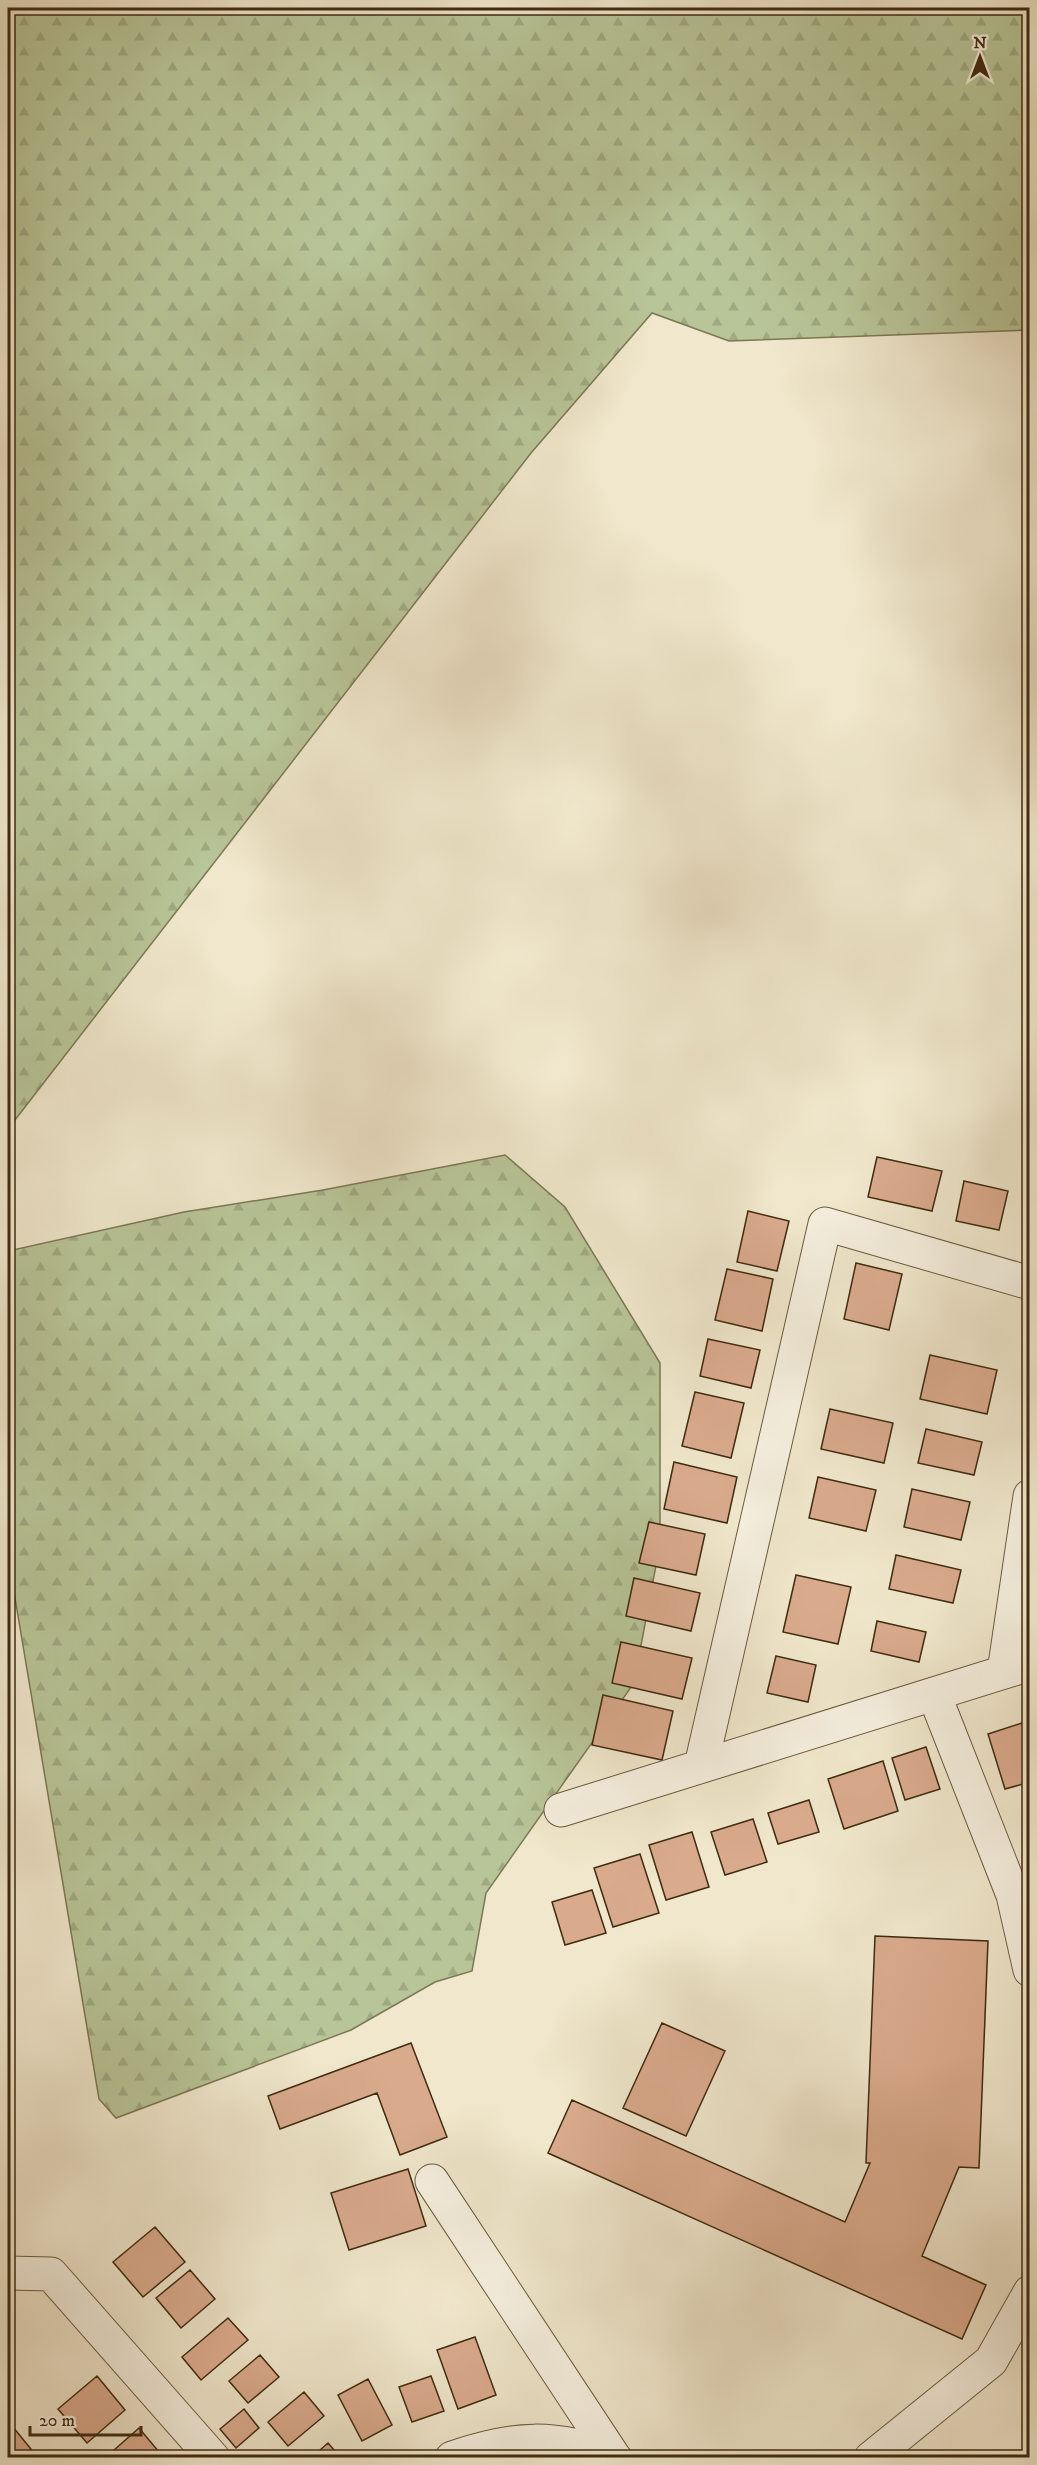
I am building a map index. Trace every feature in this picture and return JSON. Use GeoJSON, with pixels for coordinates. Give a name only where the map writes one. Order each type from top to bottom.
{"type":"FeatureCollection","features":[{"type":"Feature","properties":{"kind":"street"},"geometry":{"type":"LineString","coordinates":[[701,1766],[825,1224],[1029,1283]]}},
{"type":"Feature","properties":{"kind":"street"},"geometry":{"type":"LineString","coordinates":[[561,1810],[1017,1668],[1029,1496]]}},
{"type":"Feature","properties":{"kind":"street"},"geometry":{"type":"LineString","coordinates":[[934,1694],[1013,1895],[1029,1970]]}},
{"type":"Feature","properties":{"kind":"street"},"geometry":{"type":"LineString","coordinates":[[432,2181],[615,2457]]}},
{"type":"Feature","properties":{"kind":"street"},"geometry":{"type":"LineString","coordinates":[[8,2273],[51,2274],[213,2457]]}},
{"type":"Feature","properties":{"kind":"street"},"geometry":{"type":"LineString","coordinates":[[871,2457],[991,2361],[1029,2292]]}},
{"type":"Feature","properties":{"kind":"street"},"geometry":{"type":"LineString","coordinates":[[452,2457],[494,2444],[552,2440],[615,2457]]}},
{"type":"Feature","properties":{"kind":"green space"},"geometry":{"type":"Polygon","coordinates":[[[8,8],[1029,8],[1030,330],[729,341],[652,313],[531,453],[8,1129],[8,8]]]}},
{"type":"Feature","properties":{"kind":"green space"},"geometry":{"type":"Polygon","coordinates":[[[505,1155],[565,1207],[660,1363],[660,1544],[634,1683],[486,1893],[472,1971],[435,1982],[351,2030],[116,2118],[99,2099],[8,1556],[8,1251],[184,1212],[323,1190],[505,1155]]]}},
{"type":"Feature","properties":{"kind":"building"},"geometry":{"type":"Polygon","coordinates":[[[877,1157],[942,1171],[932,1211],[868,1197],[877,1157]]]}},
{"type":"Feature","properties":{"kind":"building"},"geometry":{"type":"Polygon","coordinates":[[[964,1181],[1008,1191],[999,1230],[956,1221],[964,1181]]]}},
{"type":"Feature","properties":{"kind":"building"},"geometry":{"type":"Polygon","coordinates":[[[748,1211],[789,1221],[777,1271],[737,1262],[748,1211]]]}},
{"type":"Feature","properties":{"kind":"building"},"geometry":{"type":"Polygon","coordinates":[[[1030,1216],[1030,1245],[1023,1244],[1030,1216]]]}},
{"type":"Feature","properties":{"kind":"building"},"geometry":{"type":"Polygon","coordinates":[[[856,1263],[902,1274],[889,1330],[844,1319],[856,1263]]]}},
{"type":"Feature","properties":{"kind":"building"},"geometry":{"type":"Polygon","coordinates":[[[727,1269],[773,1279],[762,1331],[715,1320],[727,1269]]]}},
{"type":"Feature","properties":{"kind":"building"},"geometry":{"type":"Polygon","coordinates":[[[708,1339],[760,1350],[751,1388],[700,1376],[708,1339]]]}},
{"type":"Feature","properties":{"kind":"building"},"geometry":{"type":"Polygon","coordinates":[[[930,1355],[997,1370],[987,1414],[920,1399],[930,1355]]]}},
{"type":"Feature","properties":{"kind":"building"},"geometry":{"type":"Polygon","coordinates":[[[695,1392],[744,1403],[731,1458],[682,1446],[695,1392]]]}},
{"type":"Feature","properties":{"kind":"building"},"geometry":{"type":"Polygon","coordinates":[[[830,1409],[893,1423],[884,1463],[821,1449],[830,1409]]]}},
{"type":"Feature","properties":{"kind":"building"},"geometry":{"type":"Polygon","coordinates":[[[926,1429],[982,1442],[974,1475],[918,1463],[926,1429]]]}},
{"type":"Feature","properties":{"kind":"building"},"geometry":{"type":"Polygon","coordinates":[[[674,1462],[737,1477],[727,1523],[664,1509],[674,1462]]]}},
{"type":"Feature","properties":{"kind":"building"},"geometry":{"type":"Polygon","coordinates":[[[818,1477],[876,1490],[866,1531],[809,1518],[818,1477]]]}},
{"type":"Feature","properties":{"kind":"building"},"geometry":{"type":"Polygon","coordinates":[[[912,1489],[970,1502],[961,1540],[904,1527],[912,1489]]]}},
{"type":"Feature","properties":{"kind":"building"},"geometry":{"type":"Polygon","coordinates":[[[649,1522],[705,1534],[696,1575],[639,1563],[649,1522]]]}},
{"type":"Feature","properties":{"kind":"building"},"geometry":{"type":"Polygon","coordinates":[[[896,1555],[961,1570],[953,1603],[889,1589],[896,1555]]]}},
{"type":"Feature","properties":{"kind":"building"},"geometry":{"type":"Polygon","coordinates":[[[796,1575],[851,1587],[838,1644],[783,1632],[796,1575]]]}},
{"type":"Feature","properties":{"kind":"building"},"geometry":{"type":"Polygon","coordinates":[[[634,1578],[700,1593],[691,1631],[626,1616],[634,1578]]]}},
{"type":"Feature","properties":{"kind":"building"},"geometry":{"type":"Polygon","coordinates":[[[877,1621],[926,1632],[919,1662],[871,1651],[877,1621]]]}},
{"type":"Feature","properties":{"kind":"building"},"geometry":{"type":"Polygon","coordinates":[[[621,1642],[692,1658],[682,1699],[612,1683],[621,1642]]]}},
{"type":"Feature","properties":{"kind":"building"},"geometry":{"type":"Polygon","coordinates":[[[776,1656],[816,1665],[808,1702],[767,1693],[776,1656]]]}},
{"type":"Feature","properties":{"kind":"building"},"geometry":{"type":"Polygon","coordinates":[[[603,1695],[673,1711],[662,1760],[592,1745],[603,1695]]]}},
{"type":"Feature","properties":{"kind":"building"},"geometry":{"type":"Polygon","coordinates":[[[1022,1723],[1030,1748],[1030,1782],[1005,1789],[988,1734],[1022,1723]]]}},
{"type":"Feature","properties":{"kind":"building"},"geometry":{"type":"Polygon","coordinates":[[[926,1747],[940,1789],[905,1800],[892,1758],[926,1747]]]}},
{"type":"Feature","properties":{"kind":"building"},"geometry":{"type":"Polygon","coordinates":[[[883,1761],[898,1811],[844,1829],[828,1779],[883,1761]]]}},
{"type":"Feature","properties":{"kind":"building"},"geometry":{"type":"Polygon","coordinates":[[[809,1800],[819,1832],[778,1844],[768,1813],[809,1800]]]}},
{"type":"Feature","properties":{"kind":"building"},"geometry":{"type":"Polygon","coordinates":[[[753,1819],[767,1862],[725,1875],[711,1832],[753,1819]]]}},
{"type":"Feature","properties":{"kind":"building"},"geometry":{"type":"Polygon","coordinates":[[[692,1832],[709,1887],[666,1900],[649,1845],[692,1832]]]}},
{"type":"Feature","properties":{"kind":"building"},"geometry":{"type":"Polygon","coordinates":[[[640,1854],[659,1913],[613,1927],[594,1868],[640,1854]]]}},
{"type":"Feature","properties":{"kind":"building"},"geometry":{"type":"Polygon","coordinates":[[[592,1890],[606,1933],[565,1945],[552,1902],[592,1890]]]}},
{"type":"Feature","properties":{"kind":"building"},"geometry":{"type":"Polygon","coordinates":[[[875,1936],[988,1941],[979,2168],[959,2167],[922,2256],[986,2285],[962,2339],[548,2153],[572,2100],[845,2222],[870,2163],[866,2163],[875,1936]]]}},
{"type":"Feature","properties":{"kind":"building"},"geometry":{"type":"Polygon","coordinates":[[[662,2023],[725,2051],[686,2136],[623,2108],[662,2023]]]}},
{"type":"Feature","properties":{"kind":"building"},"geometry":{"type":"Polygon","coordinates":[[[411,2043],[447,2137],[400,2155],[377,2093],[280,2129],[268,2096],[411,2043]]]}},
{"type":"Feature","properties":{"kind":"building"},"geometry":{"type":"Polygon","coordinates":[[[408,2169],[426,2226],[349,2250],[331,2193],[408,2169]]]}},
{"type":"Feature","properties":{"kind":"building"},"geometry":{"type":"Polygon","coordinates":[[[155,2227],[185,2262],[143,2297],[113,2262],[155,2227]]]}},
{"type":"Feature","properties":{"kind":"building"},"geometry":{"type":"Polygon","coordinates":[[[190,2270],[215,2299],[181,2328],[156,2298],[190,2270]]]}},
{"type":"Feature","properties":{"kind":"building"},"geometry":{"type":"Polygon","coordinates":[[[228,2318],[248,2340],[201,2380],[182,2357],[228,2318]]]}},
{"type":"Feature","properties":{"kind":"building"},"geometry":{"type":"Polygon","coordinates":[[[475,2337],[496,2395],[458,2409],[437,2350],[475,2337]]]}},
{"type":"Feature","properties":{"kind":"building"},"geometry":{"type":"Polygon","coordinates":[[[260,2355],[279,2377],[248,2403],[229,2381],[260,2355]]]}},
{"type":"Feature","properties":{"kind":"building"},"geometry":{"type":"Polygon","coordinates":[[[97,2376],[125,2410],[87,2443],[58,2409],[97,2376]]]}},
{"type":"Feature","properties":{"kind":"building"},"geometry":{"type":"Polygon","coordinates":[[[431,2376],[444,2411],[412,2422],[399,2387],[431,2376]]]}},
{"type":"Feature","properties":{"kind":"building"},"geometry":{"type":"Polygon","coordinates":[[[368,2379],[392,2425],[362,2441],[338,2395],[368,2379]]]}},
{"type":"Feature","properties":{"kind":"building"},"geometry":{"type":"Polygon","coordinates":[[[304,2392],[324,2416],[288,2446],[268,2422],[304,2392]]]}},
{"type":"Feature","properties":{"kind":"building"},"geometry":{"type":"Polygon","coordinates":[[[244,2409],[259,2428],[236,2448],[220,2429],[244,2409]]]}},
{"type":"Feature","properties":{"kind":"building"},"geometry":{"type":"Polygon","coordinates":[[[8,2421],[35,2454],[31,2458],[8,2458],[8,2421]]]}},
{"type":"Feature","properties":{"kind":"building"},"geometry":{"type":"Polygon","coordinates":[[[139,2428],[164,2458],[105,2458],[139,2428]]]}},
{"type":"Feature","properties":{"kind":"building"},"geometry":{"type":"Polygon","coordinates":[[[328,2443],[341,2458],[311,2458],[328,2443]]]}}]}
